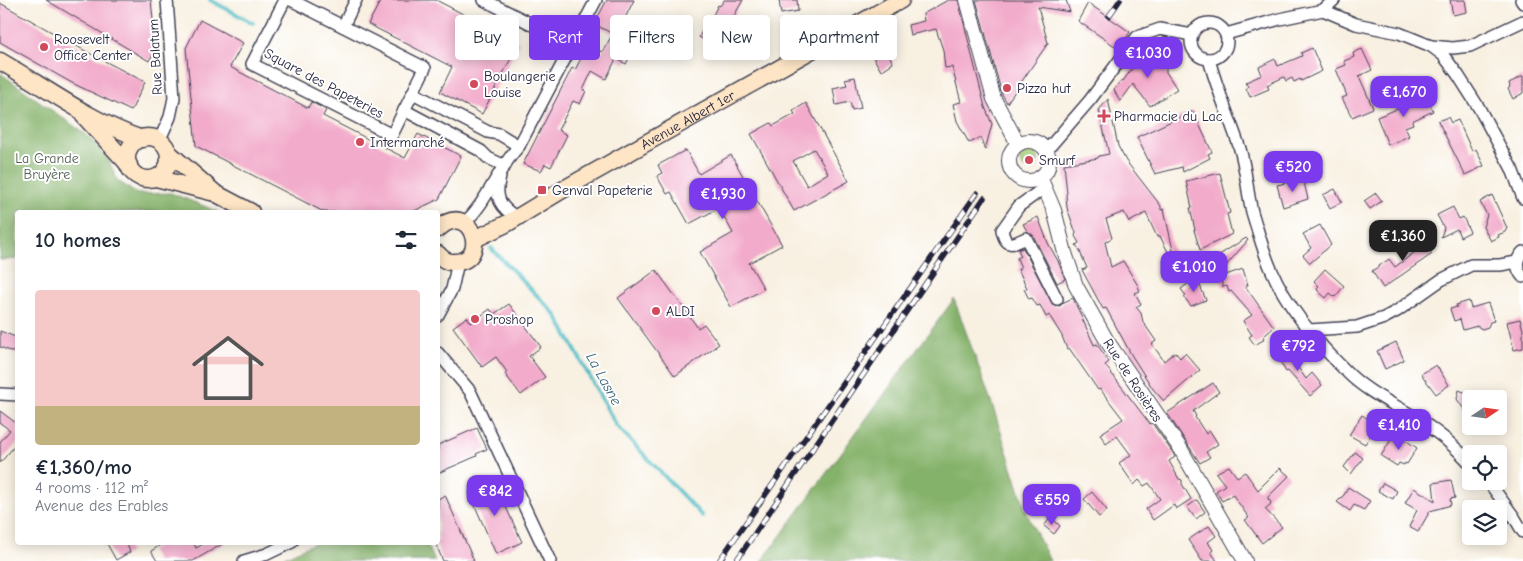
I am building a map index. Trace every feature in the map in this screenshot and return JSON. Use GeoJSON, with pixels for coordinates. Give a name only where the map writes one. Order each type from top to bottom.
{"type":"FeatureCollection","features":[{"type":"Feature","properties":{"kind":"main road","name":"Avenue Albert 1er"},"geometry":{"type":"LineString","coordinates":[[475,239],[518,218],[564,189],[901,0]]}},
{"type":"Feature","properties":{"kind":"main road"},"geometry":{"type":"LineString","coordinates":[[0,62],[123,133],[142,139],[154,138],[215,193]]}},
{"type":"Feature","properties":{"kind":"main road"},"geometry":{"type":"LineString","coordinates":[[78,108],[140,178],[148,180],[156,178],[164,172],[169,163],[164,147]]}},
{"type":"Feature","properties":{"kind":"main road"},"geometry":{"type":"LineString","coordinates":[[128,165],[128,154],[133,145],[142,139]]}},
{"type":"Feature","properties":{"kind":"main road"},"geometry":{"type":"LineString","coordinates":[[156,178],[215,193],[247,210]]}},
{"type":"Feature","properties":{"kind":"main road"},"geometry":{"type":"LineString","coordinates":[[440,228],[449,221],[464,223],[473,233],[475,239],[471,254],[466,259],[451,263],[440,256]]}},
{"type":"Feature","properties":{"kind":"street","name":"Rue Balatum"},"geometry":{"type":"LineString","coordinates":[[164,147],[174,98],[166,0]]}},
{"type":"Feature","properties":{"kind":"street","name":"Square des Papeteries"},"geometry":{"type":"LineString","coordinates":[[285,0],[252,64],[392,135],[426,68],[291,0]]}},
{"type":"Feature","properties":{"kind":"street"},"geometry":{"type":"LineString","coordinates":[[343,26],[356,0]]}},
{"type":"Feature","properties":{"kind":"street"},"geometry":{"type":"LineString","coordinates":[[484,0],[529,23]]}},
{"type":"Feature","properties":{"kind":"street"},"geometry":{"type":"LineString","coordinates":[[588,15],[596,0]]}},
{"type":"Feature","properties":{"kind":"street"},"geometry":{"type":"LineString","coordinates":[[967,0],[994,99],[1018,144]]}},
{"type":"Feature","properties":{"kind":"street"},"geometry":{"type":"LineString","coordinates":[[1226,34],[1280,19],[1323,10],[1334,0]]}},
{"type":"Feature","properties":{"kind":"street"},"geometry":{"type":"LineString","coordinates":[[1323,10],[1356,24],[1399,33],[1431,46],[1453,48],[1470,46],[1522,21]]}},
{"type":"Feature","properties":{"kind":"street"},"geometry":{"type":"LineString","coordinates":[[1204,23],[1213,23],[1221,27],[1226,34],[1227,43],[1224,51],[1218,57],[1209,59],[1201,57],[1194,51],[1192,35],[1204,23]]}},
{"type":"Feature","properties":{"kind":"street"},"geometry":{"type":"LineString","coordinates":[[1046,151],[1090,100],[1137,37],[1160,29],[1192,35]]}},
{"type":"Feature","properties":{"kind":"street"},"geometry":{"type":"LineString","coordinates":[[1431,46],[1448,62],[1479,108],[1512,169],[1523,198]]}},
{"type":"Feature","properties":{"kind":"street"},"geometry":{"type":"LineString","coordinates":[[1209,59],[1217,90],[1240,150],[1252,209],[1271,269],[1284,294],[1309,330],[1352,377],[1388,403],[1440,433],[1462,455]]}},
{"type":"Feature","properties":{"kind":"street"},"geometry":{"type":"LineString","coordinates":[[464,223],[482,201],[510,156],[519,146],[565,60]]}},
{"type":"Feature","properties":{"kind":"street"},"geometry":{"type":"LineString","coordinates":[[413,93],[488,132],[499,134],[519,146]]}},
{"type":"Feature","properties":{"kind":"street","name":"Square des Papeteries"},"geometry":{"type":"LineString","coordinates":[[404,110],[481,151],[503,169]]}},
{"type":"Feature","properties":{"kind":"street"},"geometry":{"type":"LineString","coordinates":[[1042,183],[1020,179],[1012,172],[1008,162],[1011,152],[1018,144],[1027,141],[1041,145],[1046,151],[1049,162],[1042,183],[1019,206],[1002,230],[1009,244],[1026,238],[1057,299]]}},
{"type":"Feature","properties":{"kind":"street"},"geometry":{"type":"LineString","coordinates":[[503,169],[497,188],[500,203],[507,212],[518,218]]}},
{"type":"Feature","properties":{"kind":"street","name":"Rue de Rosières"},"geometry":{"type":"LineString","coordinates":[[1042,183],[1054,210],[1076,286],[1107,341],[1180,448],[1245,561]]}},
{"type":"Feature","properties":{"kind":"street"},"geometry":{"type":"LineString","coordinates":[[440,311],[452,289],[458,262]]}},
{"type":"Feature","properties":{"kind":"street"},"geometry":{"type":"LineString","coordinates":[[1309,330],[1357,328],[1384,318],[1441,280],[1471,266],[1521,266]]}},
{"type":"Feature","properties":{"kind":"street"},"geometry":{"type":"LineString","coordinates":[[440,355],[470,391],[550,561]]}},
{"type":"Feature","properties":{"kind":"street"},"geometry":{"type":"LineString","coordinates":[[0,394],[15,395]]}},
{"type":"Feature","properties":{"kind":"street"},"geometry":{"type":"LineString","coordinates":[[1494,490],[1523,532]]}},
{"type":"Feature","properties":{"kind":"street"},"geometry":{"type":"LineString","coordinates":[[244,561],[267,554],[286,545]]}},
{"type":"Feature","properties":{"kind":"green space","name":"La Grande Bruyère"},"geometry":{"type":"Polygon","coordinates":[[[0,73],[88,136],[109,160],[117,180],[137,194],[171,193],[214,210],[15,210],[15,259],[0,260],[0,73]]]}},
{"type":"Feature","properties":{"kind":"green space"},"geometry":{"type":"Polygon","coordinates":[[[1029,151],[1035,154],[1038,160],[1035,166],[1029,169],[1023,166],[1020,160],[1023,154],[1029,151]]]}},
{"type":"Feature","properties":{"kind":"green space"},"geometry":{"type":"Polygon","coordinates":[[[954,299],[991,401],[1027,514],[1050,561],[762,561],[954,299]]]}},
{"type":"Feature","properties":{"kind":"green space"},"geometry":{"type":"Polygon","coordinates":[[[310,545],[427,545],[435,561],[275,561],[310,545]]]}},
{"type":"Feature","properties":{"kind":"building"},"geometry":{"type":"Polygon","coordinates":[[[46,0],[151,0],[156,49],[149,61],[46,0]]]}},
{"type":"Feature","properties":{"kind":"building"},"geometry":{"type":"Polygon","coordinates":[[[381,0],[436,0],[465,15],[455,15],[455,60],[510,60],[482,114],[440,92],[452,67],[368,24],[381,0]]]}},
{"type":"Feature","properties":{"kind":"building"},"geometry":{"type":"Polygon","coordinates":[[[607,0],[634,0],[626,15],[610,15],[610,32],[600,27],[599,15],[607,0]]]}},
{"type":"Feature","properties":{"kind":"building"},"geometry":{"type":"Polygon","coordinates":[[[724,0],[743,0],[735,15],[713,15],[718,5],[720,6],[724,0]]]}},
{"type":"Feature","properties":{"kind":"building"},"geometry":{"type":"Polygon","coordinates":[[[779,0],[797,0],[798,11],[781,14],[779,0]]]}},
{"type":"Feature","properties":{"kind":"building"},"geometry":{"type":"Polygon","coordinates":[[[948,0],[958,0],[985,107],[992,124],[985,150],[981,138],[969,143],[957,121],[953,104],[961,102],[952,67],[945,68],[943,50],[936,29],[910,35],[908,25],[924,21],[923,14],[948,0]]]}},
{"type":"Feature","properties":{"kind":"building"},"geometry":{"type":"Polygon","coordinates":[[[976,0],[1066,0],[1070,12],[1038,7],[1048,43],[1007,103],[1002,94],[976,0]]]}},
{"type":"Feature","properties":{"kind":"building"},"geometry":{"type":"Polygon","coordinates":[[[1450,0],[1465,0],[1467,12],[1453,15],[1450,0]]]}},
{"type":"Feature","properties":{"kind":"building"},"geometry":{"type":"Polygon","coordinates":[[[0,3],[145,82],[131,111],[72,83],[0,42],[0,3]]]}},
{"type":"Feature","properties":{"kind":"building"},"geometry":{"type":"Polygon","coordinates":[[[1088,3],[1130,32],[1119,49],[1078,21],[1088,3]]]}},
{"type":"Feature","properties":{"kind":"building"},"geometry":{"type":"Polygon","coordinates":[[[200,20],[243,43],[230,67],[308,108],[311,102],[326,110],[323,116],[405,158],[418,134],[461,156],[439,199],[416,210],[320,210],[196,146],[186,48],[200,20]]]}},
{"type":"Feature","properties":{"kind":"building"},"geometry":{"type":"Polygon","coordinates":[[[703,29],[703,39],[699,37],[703,29]]]}},
{"type":"Feature","properties":{"kind":"building"},"geometry":{"type":"Polygon","coordinates":[[[610,39],[610,60],[616,60],[606,79],[592,71],[583,90],[586,91],[580,104],[573,101],[558,130],[567,135],[551,167],[545,164],[541,171],[523,164],[572,68],[575,70],[580,60],[600,60],[600,51],[602,52],[610,39]]]}},
{"type":"Feature","properties":{"kind":"building"},"geometry":{"type":"Polygon","coordinates":[[[1148,47],[1162,57],[1161,62],[1166,66],[1166,72],[1177,89],[1150,106],[1133,84],[1120,102],[1114,90],[1148,47]]]}},
{"type":"Feature","properties":{"kind":"building"},"geometry":{"type":"Polygon","coordinates":[[[1312,48],[1322,71],[1301,81],[1300,79],[1294,82],[1292,78],[1286,81],[1284,77],[1267,85],[1269,89],[1250,97],[1246,88],[1248,87],[1246,82],[1262,75],[1259,67],[1275,59],[1278,66],[1302,56],[1301,53],[1312,48]]]}},
{"type":"Feature","properties":{"kind":"building"},"geometry":{"type":"Polygon","coordinates":[[[1362,49],[1372,70],[1359,76],[1373,108],[1352,117],[1342,98],[1347,96],[1336,69],[1346,65],[1344,61],[1354,57],[1353,53],[1362,49]]]}},
{"type":"Feature","properties":{"kind":"building"},"geometry":{"type":"Polygon","coordinates":[[[618,60],[628,60],[626,64],[618,60]]]}},
{"type":"Feature","properties":{"kind":"building"},"geometry":{"type":"Polygon","coordinates":[[[875,60],[892,60],[893,63],[881,71],[875,60]]]}},
{"type":"Feature","properties":{"kind":"building"},"geometry":{"type":"Polygon","coordinates":[[[1523,76],[1523,93],[1513,99],[1508,89],[1510,87],[1509,83],[1523,76]]]}},
{"type":"Feature","properties":{"kind":"building"},"geometry":{"type":"Polygon","coordinates":[[[855,77],[861,108],[852,110],[850,102],[836,105],[833,88],[847,85],[845,79],[855,77]]]}},
{"type":"Feature","properties":{"kind":"building"},"geometry":{"type":"Polygon","coordinates":[[[1424,90],[1433,111],[1412,121],[1413,124],[1405,127],[1409,136],[1388,145],[1377,117],[1405,106],[1404,103],[1414,99],[1412,95],[1424,90]]]}},
{"type":"Feature","properties":{"kind":"building"},"geometry":{"type":"Polygon","coordinates":[[[1108,99],[1118,146],[1126,161],[1161,206],[1161,210],[1164,209],[1174,255],[1170,256],[1160,236],[1157,237],[1146,213],[1129,222],[1124,212],[1106,219],[1112,238],[1105,242],[1111,267],[1123,261],[1137,284],[1140,291],[1135,293],[1141,304],[1136,307],[1141,313],[1143,322],[1156,341],[1152,344],[1164,361],[1175,352],[1180,358],[1185,353],[1200,370],[1164,401],[1153,389],[1132,356],[1106,308],[1103,309],[1082,270],[1087,268],[1076,245],[1079,243],[1075,236],[1076,233],[1067,208],[1064,164],[1098,158],[1099,156],[1109,154],[1099,110],[1108,99]]]}},
{"type":"Feature","properties":{"kind":"building"},"geometry":{"type":"Polygon","coordinates":[[[806,103],[849,181],[794,211],[751,134],[771,123],[773,126],[795,114],[793,111],[806,103]],[[814,149],[793,161],[807,186],[828,173],[814,149]]]}},
{"type":"Feature","properties":{"kind":"building"},"geometry":{"type":"Polygon","coordinates":[[[1193,111],[1212,152],[1208,154],[1210,158],[1183,172],[1182,167],[1155,174],[1137,137],[1193,111]]]}},
{"type":"Feature","properties":{"kind":"building"},"geometry":{"type":"Polygon","coordinates":[[[1448,117],[1451,123],[1458,120],[1472,151],[1476,149],[1484,166],[1465,175],[1438,121],[1448,117]]]}},
{"type":"Feature","properties":{"kind":"building"},"geometry":{"type":"Polygon","coordinates":[[[686,150],[699,174],[731,155],[782,245],[749,263],[764,289],[731,307],[700,252],[733,233],[719,208],[689,224],[671,192],[667,194],[657,176],[662,173],[658,165],[686,150]]]}},
{"type":"Feature","properties":{"kind":"building"},"geometry":{"type":"Polygon","coordinates":[[[1220,173],[1230,213],[1227,214],[1232,234],[1200,250],[1194,230],[1190,208],[1192,208],[1186,181],[1220,173]]]}},
{"type":"Feature","properties":{"kind":"building"},"geometry":{"type":"Polygon","coordinates":[[[1303,179],[1308,199],[1283,207],[1277,185],[1303,179]]]}},
{"type":"Feature","properties":{"kind":"building"},"geometry":{"type":"Polygon","coordinates":[[[1335,189],[1342,202],[1330,208],[1323,195],[1335,189]]]}},
{"type":"Feature","properties":{"kind":"building"},"geometry":{"type":"Polygon","coordinates":[[[1376,193],[1382,201],[1370,209],[1364,201],[1376,193]]]}},
{"type":"Feature","properties":{"kind":"building"},"geometry":{"type":"Polygon","coordinates":[[[1492,195],[1507,228],[1505,232],[1498,235],[1499,237],[1491,241],[1483,227],[1487,215],[1480,202],[1492,195]]]}},
{"type":"Feature","properties":{"kind":"building"},"geometry":{"type":"Polygon","coordinates":[[[1453,207],[1459,219],[1463,217],[1470,232],[1460,237],[1457,229],[1441,237],[1444,228],[1437,215],[1453,207]]]}},
{"type":"Feature","properties":{"kind":"building"},"geometry":{"type":"Polygon","coordinates":[[[1038,217],[1065,279],[1057,283],[1033,235],[1027,231],[1023,224],[1038,217]]]}},
{"type":"Feature","properties":{"kind":"building"},"geometry":{"type":"Polygon","coordinates":[[[1320,225],[1331,245],[1310,263],[1303,255],[1311,248],[1303,234],[1320,225]]]}},
{"type":"Feature","properties":{"kind":"building"},"geometry":{"type":"Polygon","coordinates":[[[1416,232],[1432,254],[1383,288],[1372,271],[1389,259],[1395,267],[1415,252],[1406,239],[1416,232]]]}},
{"type":"Feature","properties":{"kind":"building"},"geometry":{"type":"Polygon","coordinates":[[[1246,238],[1248,240],[1219,274],[1213,259],[1246,238]]]}},
{"type":"Feature","properties":{"kind":"building"},"geometry":{"type":"Polygon","coordinates":[[[1023,248],[1053,305],[1060,306],[1073,298],[1094,345],[1097,344],[1109,362],[1105,365],[1150,424],[1152,423],[1173,453],[1175,457],[1169,461],[1179,479],[1182,480],[1182,484],[1191,499],[1176,509],[1174,505],[1153,520],[1146,509],[1160,499],[1149,483],[1144,486],[1139,480],[1134,485],[1119,463],[1131,455],[1117,436],[1106,444],[1100,434],[1123,419],[1100,389],[1098,390],[1069,348],[1067,349],[1062,336],[1049,315],[1046,317],[1040,305],[1037,306],[1032,298],[1029,299],[1024,289],[1027,288],[1018,269],[1021,268],[1017,258],[1021,256],[1018,250],[1023,248]]]}},
{"type":"Feature","properties":{"kind":"building"},"geometry":{"type":"Polygon","coordinates":[[[1243,269],[1248,285],[1245,286],[1274,327],[1264,336],[1263,340],[1255,345],[1249,337],[1252,335],[1243,321],[1252,315],[1231,291],[1229,292],[1227,286],[1223,287],[1220,277],[1243,269]]]}},
{"type":"Feature","properties":{"kind":"building"},"geometry":{"type":"Polygon","coordinates":[[[1325,269],[1344,286],[1335,297],[1330,293],[1326,298],[1318,291],[1317,288],[1319,286],[1314,281],[1325,269]]]}},
{"type":"Feature","properties":{"kind":"building","name":"ALDI"},"geometry":{"type":"Polygon","coordinates":[[[656,270],[698,328],[704,324],[719,344],[675,376],[618,298],[656,270]]]}},
{"type":"Feature","properties":{"kind":"building"},"geometry":{"type":"Polygon","coordinates":[[[1193,280],[1194,282],[1198,281],[1206,300],[1191,306],[1181,289],[1193,280]]]}},
{"type":"Feature","properties":{"kind":"building"},"geometry":{"type":"Polygon","coordinates":[[[1469,301],[1471,308],[1488,303],[1494,321],[1490,322],[1488,327],[1482,329],[1477,326],[1463,330],[1460,319],[1454,321],[1450,309],[1469,301]]]}},
{"type":"Feature","properties":{"kind":"building"},"geometry":{"type":"Polygon","coordinates":[[[509,304],[541,347],[529,356],[545,377],[521,395],[505,374],[507,372],[496,357],[482,367],[453,327],[467,317],[471,323],[490,309],[494,314],[509,304]]]}},
{"type":"Feature","properties":{"kind":"building"},"geometry":{"type":"Polygon","coordinates":[[[1520,319],[1523,330],[1523,348],[1514,350],[1507,322],[1520,319]]]}},
{"type":"Feature","properties":{"kind":"building"},"geometry":{"type":"Polygon","coordinates":[[[0,331],[15,337],[15,353],[0,347],[0,331]]]}},
{"type":"Feature","properties":{"kind":"building"},"geometry":{"type":"Polygon","coordinates":[[[1396,342],[1404,360],[1385,369],[1377,351],[1396,342]]]}},
{"type":"Feature","properties":{"kind":"building"},"geometry":{"type":"Polygon","coordinates":[[[1292,347],[1298,356],[1297,366],[1306,379],[1312,373],[1322,385],[1310,396],[1288,371],[1286,372],[1277,356],[1292,347]]]}},
{"type":"Feature","properties":{"kind":"building"},"geometry":{"type":"Polygon","coordinates":[[[1436,365],[1449,385],[1436,394],[1421,374],[1436,365]]]}},
{"type":"Feature","properties":{"kind":"building"},"geometry":{"type":"Polygon","coordinates":[[[1213,383],[1219,392],[1193,411],[1206,434],[1210,431],[1218,444],[1206,452],[1210,457],[1200,463],[1167,413],[1213,383]]]}},
{"type":"Feature","properties":{"kind":"building"},"geometry":{"type":"Polygon","coordinates":[[[1459,390],[1462,391],[1462,406],[1457,399],[1459,390]]]}},
{"type":"Feature","properties":{"kind":"building"},"geometry":{"type":"Polygon","coordinates":[[[0,411],[15,422],[15,446],[0,463],[0,442],[10,430],[0,423],[0,411]]]}},
{"type":"Feature","properties":{"kind":"building"},"geometry":{"type":"Polygon","coordinates":[[[1362,415],[1377,425],[1365,444],[1349,435],[1362,415]]]}},
{"type":"Feature","properties":{"kind":"building"},"geometry":{"type":"Polygon","coordinates":[[[477,428],[487,449],[476,454],[477,456],[440,472],[440,444],[477,428]]]}},
{"type":"Feature","properties":{"kind":"building"},"geometry":{"type":"Polygon","coordinates":[[[1395,433],[1417,448],[1407,464],[1405,463],[1404,465],[1399,463],[1397,466],[1381,456],[1395,433]]]}},
{"type":"Feature","properties":{"kind":"building"},"geometry":{"type":"Polygon","coordinates":[[[1355,452],[1363,458],[1351,474],[1344,467],[1355,452]]]}},
{"type":"Feature","properties":{"kind":"building"},"geometry":{"type":"Polygon","coordinates":[[[1229,466],[1237,477],[1245,472],[1258,490],[1280,468],[1289,476],[1268,497],[1271,502],[1265,509],[1282,527],[1262,543],[1245,520],[1249,518],[1233,495],[1222,501],[1216,491],[1225,485],[1216,473],[1229,466]]]}},
{"type":"Feature","properties":{"kind":"building"},"geometry":{"type":"Polygon","coordinates":[[[1451,480],[1455,498],[1450,499],[1451,505],[1430,511],[1418,532],[1409,527],[1417,510],[1405,503],[1414,488],[1435,501],[1433,483],[1451,480]]]}},
{"type":"Feature","properties":{"kind":"building"},"geometry":{"type":"Polygon","coordinates":[[[494,481],[522,542],[496,554],[469,492],[494,481]]]}},
{"type":"Feature","properties":{"kind":"building"},"geometry":{"type":"Polygon","coordinates":[[[1383,483],[1397,491],[1393,499],[1378,491],[1383,483]]]}},
{"type":"Feature","properties":{"kind":"building"},"geometry":{"type":"Polygon","coordinates":[[[1348,487],[1370,501],[1364,510],[1354,505],[1350,511],[1337,502],[1344,495],[1348,487]]]}},
{"type":"Feature","properties":{"kind":"building"},"geometry":{"type":"Polygon","coordinates":[[[1092,492],[1107,510],[1099,517],[1084,499],[1092,492]]]}},
{"type":"Feature","properties":{"kind":"building"},"geometry":{"type":"Polygon","coordinates":[[[445,495],[474,561],[443,561],[436,545],[440,545],[440,498],[445,495]]]}},
{"type":"Feature","properties":{"kind":"building"},"geometry":{"type":"Polygon","coordinates":[[[1197,500],[1205,512],[1196,519],[1187,507],[1197,500]]]}},
{"type":"Feature","properties":{"kind":"building"},"geometry":{"type":"Polygon","coordinates":[[[1051,517],[1060,526],[1054,534],[1044,526],[1051,517]]]}},
{"type":"Feature","properties":{"kind":"building"},"geometry":{"type":"Polygon","coordinates":[[[1209,526],[1216,536],[1208,542],[1213,550],[1211,552],[1217,561],[1202,561],[1188,540],[1209,526]]]}},
{"type":"Feature","properties":{"kind":"building"},"geometry":{"type":"Polygon","coordinates":[[[108,545],[127,545],[130,552],[116,560],[108,545]]]}},
{"type":"Feature","properties":{"kind":"building"},"geometry":{"type":"Polygon","coordinates":[[[161,545],[194,545],[196,548],[202,545],[221,545],[193,561],[157,561],[151,551],[161,545]]]}},
{"type":"Feature","properties":{"kind":"waterway","name":"La Lasne"},"geometry":{"type":"LineString","coordinates":[[210,0],[253,23]]}},
{"type":"Feature","properties":{"kind":"waterway","name":"La Lasne"},"geometry":{"type":"LineString","coordinates":[[491,248],[556,315],[616,425],[702,516]]}},
{"type":"Feature","properties":{"kind":"railway"},"geometry":{"type":"LineString","coordinates":[[1109,16],[1120,0]]}},
{"type":"Feature","properties":{"kind":"railway"},"geometry":{"type":"LineString","coordinates":[[719,561],[977,193]]}},
{"type":"Feature","properties":{"kind":"railway"},"geometry":{"type":"LineString","coordinates":[[736,561],[984,198]]}},
{"type":"Feature","properties":{"kind":"place","name":"Roosevelt Office Center"},"geometry":{"type":"Point","coordinates":[44,47]}},
{"type":"Feature","properties":{"kind":"place","name":"Boulangerie Louise"},"geometry":{"type":"Point","coordinates":[474,84]}},
{"type":"Feature","properties":{"kind":"place","name":"Pizza hut"},"geometry":{"type":"Point","coordinates":[1007,88]}},
{"type":"Feature","properties":{"kind":"place","name":"Pharmacie du Lac"},"geometry":{"type":"Point","coordinates":[1104,116]}},
{"type":"Feature","properties":{"kind":"place","name":"Intermarché"},"geometry":{"type":"Point","coordinates":[360,142]}},
{"type":"Feature","properties":{"kind":"place","name":"Smurf"},"geometry":{"type":"Point","coordinates":[1029,160]}},
{"type":"Feature","properties":{"kind":"place","name":"Genval Papeterie"},"geometry":{"type":"Point","coordinates":[542,190]}},
{"type":"Feature","properties":{"kind":"place","name":"ALDI"},"geometry":{"type":"Point","coordinates":[656,311]}},
{"type":"Feature","properties":{"kind":"place","name":"Proshop"},"geometry":{"type":"Point","coordinates":[475,319]}}]}
